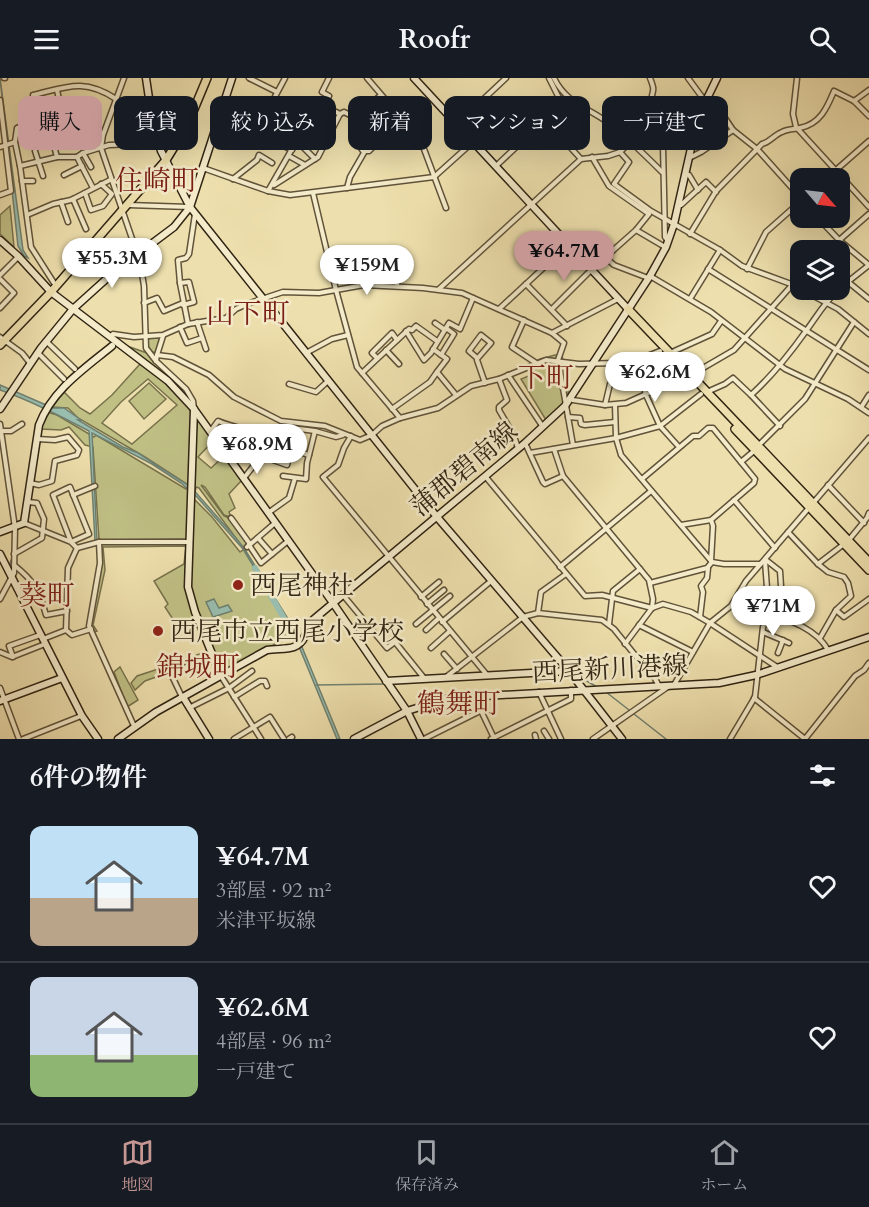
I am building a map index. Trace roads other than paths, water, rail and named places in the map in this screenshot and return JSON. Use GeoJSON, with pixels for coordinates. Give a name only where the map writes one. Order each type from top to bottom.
{"type":"FeatureCollection","features":[{"type":"Feature","properties":{"kind":"main road"},"geometry":{"type":"LineString","coordinates":[[146,78],[149,96]]}},
{"type":"Feature","properties":{"kind":"main road"},"geometry":{"type":"LineString","coordinates":[[2,341],[51,292],[166,160],[187,126],[207,78]]}},
{"type":"Feature","properties":{"kind":"main road"},"geometry":{"type":"LineString","coordinates":[[0,409],[17,381],[73,309],[114,272],[174,226],[190,207],[232,78]]}},
{"type":"Feature","properties":{"kind":"main road"},"geometry":{"type":"LineString","coordinates":[[414,78],[444,111]]}},
{"type":"Feature","properties":{"kind":"main road","name":"蒲郡碧南線"},"geometry":{"type":"LineString","coordinates":[[708,96],[717,78]]}},
{"type":"Feature","properties":{"kind":"main road"},"geometry":{"type":"LineString","coordinates":[[162,150],[190,207],[436,517],[569,671],[622,739]]}},
{"type":"Feature","properties":{"kind":"main road"},"geometry":{"type":"LineString","coordinates":[[480,150],[687,376]]}},
{"type":"Feature","properties":{"kind":"main road","name":"蒲郡碧南線"},"geometry":{"type":"LineString","coordinates":[[118,739],[134,726],[267,650],[288,650],[296,646],[304,638],[310,623],[518,449],[565,406],[649,277],[667,244],[674,224],[691,150]]}},
{"type":"Feature","properties":{"kind":"main road"},"geometry":{"type":"LineString","coordinates":[[0,240],[51,292],[110,337],[113,344],[168,381],[194,409],[333,603],[407,711],[422,739]]}},
{"type":"Feature","properties":{"kind":"main road"},"geometry":{"type":"LineString","coordinates":[[643,328],[646,336],[660,351],[704,393],[869,570]]}},
{"type":"Feature","properties":{"kind":"main road"},"geometry":{"type":"LineString","coordinates":[[0,532],[24,523],[39,425],[44,412],[61,389],[113,344]]}},
{"type":"Feature","properties":{"kind":"main road"},"geometry":{"type":"LineString","coordinates":[[194,409],[188,587],[195,612],[221,676]]}},
{"type":"Feature","properties":{"kind":"main road"},"geometry":{"type":"LineString","coordinates":[[846,543],[869,562]]}},
{"type":"Feature","properties":{"kind":"main road"},"geometry":{"type":"LineString","coordinates":[[0,554],[82,716],[98,739]]}},
{"type":"Feature","properties":{"kind":"main road","name":"西尾新川港線"},"geometry":{"type":"LineString","coordinates":[[359,738],[407,711],[449,698],[719,683],[756,675],[869,637]]}},
{"type":"Feature","properties":{"kind":"main road"},"geometry":{"type":"LineString","coordinates":[[386,681],[569,671]]}},
{"type":"Feature","properties":{"kind":"main road"},"geometry":{"type":"LineString","coordinates":[[2,700],[62,678]]}},
{"type":"Feature","properties":{"kind":"main road"},"geometry":{"type":"LineString","coordinates":[[183,697],[209,739]]}},
{"type":"Feature","properties":{"kind":"street"},"geometry":{"type":"LineString","coordinates":[[117,96],[124,78]]}},
{"type":"Feature","properties":{"kind":"street"},"geometry":{"type":"LineString","coordinates":[[249,78],[277,92]]}},
{"type":"Feature","properties":{"kind":"street"},"geometry":{"type":"LineString","coordinates":[[275,96],[285,78]]}},
{"type":"Feature","properties":{"kind":"street"},"geometry":{"type":"LineString","coordinates":[[329,78],[322,92],[329,96]]}},
{"type":"Feature","properties":{"kind":"street"},"geometry":{"type":"LineString","coordinates":[[367,78],[380,96]]}},
{"type":"Feature","properties":{"kind":"street"},"geometry":{"type":"LineString","coordinates":[[486,96],[506,78]]}},
{"type":"Feature","properties":{"kind":"street"},"geometry":{"type":"LineString","coordinates":[[549,78],[558,96]]}},
{"type":"Feature","properties":{"kind":"street"},"geometry":{"type":"LineString","coordinates":[[554,78],[558,86],[579,107],[602,119]]}},
{"type":"Feature","properties":{"kind":"street"},"geometry":{"type":"LineString","coordinates":[[650,78],[655,89],[653,96]]}},
{"type":"Feature","properties":{"kind":"street"},"geometry":{"type":"LineString","coordinates":[[688,78],[702,96]]}},
{"type":"Feature","properties":{"kind":"street"},"geometry":{"type":"LineString","coordinates":[[797,78],[793,114],[797,128],[834,168]]}},
{"type":"Feature","properties":{"kind":"street"},"geometry":{"type":"LineString","coordinates":[[33,96],[73,86],[92,86],[104,90],[114,98]]}},
{"type":"Feature","properties":{"kind":"street"},"geometry":{"type":"LineString","coordinates":[[57,90],[58,96]]}},
{"type":"Feature","properties":{"kind":"street"},"geometry":{"type":"LineString","coordinates":[[854,101],[869,90]]}},
{"type":"Feature","properties":{"kind":"street"},"geometry":{"type":"LineString","coordinates":[[690,234],[716,192],[757,149],[782,131],[809,125],[820,117],[828,106],[834,91],[854,101],[869,116]]}},
{"type":"Feature","properties":{"kind":"street"},"geometry":{"type":"LineString","coordinates":[[0,99],[11,191],[0,195]]}},
{"type":"Feature","properties":{"kind":"street"},"geometry":{"type":"LineString","coordinates":[[102,139],[114,105]]}},
{"type":"Feature","properties":{"kind":"street"},"geometry":{"type":"LineString","coordinates":[[336,112],[348,114]]}},
{"type":"Feature","properties":{"kind":"street"},"geometry":{"type":"LineString","coordinates":[[270,189],[318,156],[340,114]]}},
{"type":"Feature","properties":{"kind":"street"},"geometry":{"type":"LineString","coordinates":[[728,122],[733,130],[757,149],[790,187]]}},
{"type":"Feature","properties":{"kind":"street"},"geometry":{"type":"LineString","coordinates":[[18,128],[15,142],[31,247],[54,283]]}},
{"type":"Feature","properties":{"kind":"street"},"geometry":{"type":"LineString","coordinates":[[689,158],[733,130]]}},
{"type":"Feature","properties":{"kind":"street"},"geometry":{"type":"LineString","coordinates":[[840,168],[869,141]]}},
{"type":"Feature","properties":{"kind":"street"},"geometry":{"type":"LineString","coordinates":[[0,147],[15,142]]}},
{"type":"Feature","properties":{"kind":"street"},"geometry":{"type":"LineString","coordinates":[[55,150],[57,157]]}},
{"type":"Feature","properties":{"kind":"street"},"geometry":{"type":"LineString","coordinates":[[20,166],[57,157],[77,157],[93,150]]}},
{"type":"Feature","properties":{"kind":"street"},"geometry":{"type":"LineString","coordinates":[[101,150],[114,194]]}},
{"type":"Feature","properties":{"kind":"street"},"geometry":{"type":"LineString","coordinates":[[270,189],[292,150]]}},
{"type":"Feature","properties":{"kind":"street"},"geometry":{"type":"LineString","coordinates":[[306,150],[315,159]]}},
{"type":"Feature","properties":{"kind":"street"},"geometry":{"type":"LineString","coordinates":[[347,188],[350,177],[365,151],[370,150]]}},
{"type":"Feature","properties":{"kind":"street"},"geometry":{"type":"LineString","coordinates":[[424,150],[446,208]]}},
{"type":"Feature","properties":{"kind":"street"},"geometry":{"type":"LineString","coordinates":[[204,168],[291,195],[434,177],[464,150]]}},
{"type":"Feature","properties":{"kind":"street"},"geometry":{"type":"LineString","coordinates":[[495,166],[512,150]]}},
{"type":"Feature","properties":{"kind":"street"},"geometry":{"type":"LineString","coordinates":[[573,150],[581,159]]}},
{"type":"Feature","properties":{"kind":"street"},"geometry":{"type":"LineString","coordinates":[[637,150],[663,173]]}},
{"type":"Feature","properties":{"kind":"street"},"geometry":{"type":"LineString","coordinates":[[663,150],[667,244]]}},
{"type":"Feature","properties":{"kind":"street"},"geometry":{"type":"LineString","coordinates":[[36,151],[43,176]]}},
{"type":"Feature","properties":{"kind":"street"},"geometry":{"type":"LineString","coordinates":[[438,290],[581,159],[620,152],[629,162],[614,184],[665,220],[720,250],[747,269],[790,284]]}},
{"type":"Feature","properties":{"kind":"street"},"geometry":{"type":"LineString","coordinates":[[83,153],[91,167]]}},
{"type":"Feature","properties":{"kind":"street"},"geometry":{"type":"LineString","coordinates":[[233,178],[257,160],[259,155],[272,163]]}},
{"type":"Feature","properties":{"kind":"street"},"geometry":{"type":"LineString","coordinates":[[289,156],[305,165]]}},
{"type":"Feature","properties":{"kind":"street"},"geometry":{"type":"LineString","coordinates":[[77,157],[93,188]]}},
{"type":"Feature","properties":{"kind":"street"},"geometry":{"type":"LineString","coordinates":[[552,309],[636,230],[649,214],[609,186],[592,157]]}},
{"type":"Feature","properties":{"kind":"street"},"geometry":{"type":"LineString","coordinates":[[64,175],[82,166]]}},
{"type":"Feature","properties":{"kind":"street"},"geometry":{"type":"LineString","coordinates":[[685,174],[689,175],[698,190]]}},
{"type":"Feature","properties":{"kind":"street"},"geometry":{"type":"LineString","coordinates":[[27,215],[73,199],[110,180]]}},
{"type":"Feature","properties":{"kind":"street"},"geometry":{"type":"LineString","coordinates":[[22,181],[33,181]]}},
{"type":"Feature","properties":{"kind":"street"},"geometry":{"type":"LineString","coordinates":[[678,205],[681,205],[706,183],[716,192]]}},
{"type":"Feature","properties":{"kind":"street"},"geometry":{"type":"LineString","coordinates":[[102,184],[125,208],[139,254],[146,348],[156,361],[186,388],[195,405],[194,409]]}},
{"type":"Feature","properties":{"kind":"street"},"geometry":{"type":"LineString","coordinates":[[850,186],[869,207]]}},
{"type":"Feature","properties":{"kind":"street"},"geometry":{"type":"LineString","coordinates":[[85,193],[91,210],[103,206],[114,194]]}},
{"type":"Feature","properties":{"kind":"street"},"geometry":{"type":"LineString","coordinates":[[313,193],[357,367],[400,418]]}},
{"type":"Feature","properties":{"kind":"street"},"geometry":{"type":"LineString","coordinates":[[73,199],[86,229]]}},
{"type":"Feature","properties":{"kind":"street"},"geometry":{"type":"LineString","coordinates":[[61,202],[68,222]]}},
{"type":"Feature","properties":{"kind":"street"},"geometry":{"type":"LineString","coordinates":[[125,208],[190,207]]}},
{"type":"Feature","properties":{"kind":"street"},"geometry":{"type":"LineString","coordinates":[[747,269],[766,232],[790,210]]}},
{"type":"Feature","properties":{"kind":"street"},"geometry":{"type":"LineString","coordinates":[[188,324],[183,304],[178,260],[186,258],[189,254],[195,213]]}},
{"type":"Feature","properties":{"kind":"street"},"geometry":{"type":"LineString","coordinates":[[828,228],[839,240],[869,214]]}},
{"type":"Feature","properties":{"kind":"street"},"geometry":{"type":"LineString","coordinates":[[636,230],[667,244]]}},
{"type":"Feature","properties":{"kind":"street"},"geometry":{"type":"LineString","coordinates":[[498,309],[568,245]]}},
{"type":"Feature","properties":{"kind":"street"},"geometry":{"type":"LineString","coordinates":[[850,249],[869,265],[850,279]]}},
{"type":"Feature","properties":{"kind":"street"},"geometry":{"type":"LineString","coordinates":[[690,299],[720,250]]}},
{"type":"Feature","properties":{"kind":"street"},"geometry":{"type":"LineString","coordinates":[[0,308],[14,293],[0,277],[18,256]]}},
{"type":"Feature","properties":{"kind":"street"},"geometry":{"type":"LineString","coordinates":[[397,286],[398,257]]}},
{"type":"Feature","properties":{"kind":"street"},"geometry":{"type":"LineString","coordinates":[[606,258],[614,265],[649,277],[690,299],[778,364],[862,406],[869,413]]}},
{"type":"Feature","properties":{"kind":"street"},"geometry":{"type":"LineString","coordinates":[[708,269],[869,370]]}},
{"type":"Feature","properties":{"kind":"street"},"geometry":{"type":"LineString","coordinates":[[144,303],[157,298],[164,311],[194,302],[189,282],[180,283]]}},
{"type":"Feature","properties":{"kind":"street"},"geometry":{"type":"LineString","coordinates":[[850,283],[869,299]]}},
{"type":"Feature","properties":{"kind":"street"},"geometry":{"type":"LineString","coordinates":[[526,284],[567,326]]}},
{"type":"Feature","properties":{"kind":"street"},"geometry":{"type":"LineString","coordinates":[[110,337],[116,334],[144,337],[163,335],[188,324],[223,319],[236,309],[284,292],[319,293],[364,285],[462,293],[552,333],[564,343],[558,360],[573,446]]}},
{"type":"Feature","properties":{"kind":"street"},"geometry":{"type":"LineString","coordinates":[[570,398],[605,405],[626,404],[687,376],[726,356],[744,339],[790,285]]}},
{"type":"Feature","properties":{"kind":"street"},"geometry":{"type":"LineString","coordinates":[[406,331],[423,360],[433,349],[449,323],[460,329],[473,297]]}},
{"type":"Feature","properties":{"kind":"street"},"geometry":{"type":"LineString","coordinates":[[552,333],[618,299]]}},
{"type":"Feature","properties":{"kind":"street"},"geometry":{"type":"LineString","coordinates":[[820,300],[838,309],[869,334]]}},
{"type":"Feature","properties":{"kind":"street"},"geometry":{"type":"LineString","coordinates":[[751,395],[766,381],[828,300]]}},
{"type":"Feature","properties":{"kind":"street"},"geometry":{"type":"LineString","coordinates":[[524,320],[512,347],[536,364]]}},
{"type":"Feature","properties":{"kind":"street"},"geometry":{"type":"LineString","coordinates":[[668,353],[711,334],[722,321]]}},
{"type":"Feature","properties":{"kind":"street"},"geometry":{"type":"LineString","coordinates":[[197,322],[206,349]]}},
{"type":"Feature","properties":{"kind":"street"},"geometry":{"type":"LineString","coordinates":[[741,462],[806,399],[854,322]]}},
{"type":"Feature","properties":{"kind":"street"},"geometry":{"type":"LineString","coordinates":[[435,323],[454,334],[441,355]]}},
{"type":"Feature","properties":{"kind":"street"},"geometry":{"type":"LineString","coordinates":[[362,373],[406,331],[416,326],[438,341]]}},
{"type":"Feature","properties":{"kind":"street"},"geometry":{"type":"LineString","coordinates":[[180,327],[187,344],[202,338]]}},
{"type":"Feature","properties":{"kind":"street"},"geometry":{"type":"LineString","coordinates":[[377,358],[372,352],[392,333],[397,339]]}},
{"type":"Feature","properties":{"kind":"street"},"geometry":{"type":"LineString","coordinates":[[156,361],[163,335]]}},
{"type":"Feature","properties":{"kind":"street"},"geometry":{"type":"LineString","coordinates":[[477,359],[491,343],[481,335],[469,349],[477,359],[485,382]]}},
{"type":"Feature","properties":{"kind":"street"},"geometry":{"type":"LineString","coordinates":[[306,353],[332,339],[348,336]]}},
{"type":"Feature","properties":{"kind":"street"},"geometry":{"type":"LineString","coordinates":[[49,338],[75,369]]}},
{"type":"Feature","properties":{"kind":"street"},"geometry":{"type":"LineString","coordinates":[[2,341],[22,353],[30,364]]}},
{"type":"Feature","properties":{"kind":"street"},"geometry":{"type":"LineString","coordinates":[[392,410],[430,382],[447,359],[433,349]]}},
{"type":"Feature","properties":{"kind":"street"},"geometry":{"type":"LineString","coordinates":[[386,350],[399,364]]}},
{"type":"Feature","properties":{"kind":"street"},"geometry":{"type":"LineString","coordinates":[[39,351],[64,379]]}},
{"type":"Feature","properties":{"kind":"street"},"geometry":{"type":"LineString","coordinates":[[157,355],[173,357],[209,375],[234,397],[281,421],[325,426],[360,440],[400,418],[438,408],[466,388],[510,377],[546,360],[592,364],[637,360],[660,351]]}},
{"type":"Feature","properties":{"kind":"street"},"geometry":{"type":"LineString","coordinates":[[637,360],[646,395],[660,426],[679,447]]}},
{"type":"Feature","properties":{"kind":"street"},"geometry":{"type":"LineString","coordinates":[[437,372],[456,395]]}},
{"type":"Feature","properties":{"kind":"street"},"geometry":{"type":"LineString","coordinates":[[605,405],[610,384],[641,375]]}},
{"type":"Feature","properties":{"kind":"street"},"geometry":{"type":"LineString","coordinates":[[503,388],[510,377]]}},
{"type":"Feature","properties":{"kind":"street"},"geometry":{"type":"LineString","coordinates":[[510,377],[543,427]]}},
{"type":"Feature","properties":{"kind":"street"},"geometry":{"type":"LineString","coordinates":[[530,453],[616,438],[660,426],[704,393],[733,378],[780,426]]}},
{"type":"Feature","properties":{"kind":"street"},"geometry":{"type":"LineString","coordinates":[[499,379],[507,400],[499,406],[499,410],[514,436],[518,449]]}},
{"type":"Feature","properties":{"kind":"street"},"geometry":{"type":"LineString","coordinates":[[290,384],[316,392],[328,380]]}},
{"type":"Feature","properties":{"kind":"street"},"geometry":{"type":"LineString","coordinates":[[862,406],[869,394]]}},
{"type":"Feature","properties":{"kind":"street"},"geometry":{"type":"LineString","coordinates":[[615,405],[616,438],[621,455],[712,562],[760,564]]}},
{"type":"Feature","properties":{"kind":"street"},"geometry":{"type":"LineString","coordinates":[[568,417],[580,418],[581,424],[585,425],[615,422]]}},
{"type":"Feature","properties":{"kind":"street"},"geometry":{"type":"LineString","coordinates":[[210,432],[218,421],[275,439]]}},
{"type":"Feature","properties":{"kind":"street"},"geometry":{"type":"LineString","coordinates":[[0,424],[15,528],[12,578],[0,599]]}},
{"type":"Feature","properties":{"kind":"street"},"geometry":{"type":"LineString","coordinates":[[1,431],[11,431],[22,424]]}},
{"type":"Feature","properties":{"kind":"street"},"geometry":{"type":"LineString","coordinates":[[244,478],[284,427],[315,430],[336,437],[344,435]]}},
{"type":"Feature","properties":{"kind":"street"},"geometry":{"type":"LineString","coordinates":[[642,479],[693,436],[699,436],[708,428],[713,428],[755,479],[754,483],[711,520],[681,525]]}},
{"type":"Feature","properties":{"kind":"street"},"geometry":{"type":"LineString","coordinates":[[283,476],[306,479],[315,430]]}},
{"type":"Feature","properties":{"kind":"street"},"geometry":{"type":"LineString","coordinates":[[351,436],[338,465],[322,477],[487,676]]}},
{"type":"Feature","properties":{"kind":"street"},"geometry":{"type":"LineString","coordinates":[[30,483],[39,485],[52,481],[55,461],[77,455],[79,450],[68,437],[55,440],[37,439]]}},
{"type":"Feature","properties":{"kind":"street"},"geometry":{"type":"LineString","coordinates":[[593,739],[672,686],[710,622],[731,606],[746,581],[869,438]]}},
{"type":"Feature","properties":{"kind":"street"},"geometry":{"type":"LineString","coordinates":[[525,443],[545,484],[563,476]]}},
{"type":"Feature","properties":{"kind":"street"},"geometry":{"type":"LineString","coordinates":[[271,444],[309,455]]}},
{"type":"Feature","properties":{"kind":"street"},"geometry":{"type":"LineString","coordinates":[[554,449],[563,476],[650,583],[652,608]]}},
{"type":"Feature","properties":{"kind":"street"},"geometry":{"type":"LineString","coordinates":[[262,456],[287,465],[291,451]]}},
{"type":"Feature","properties":{"kind":"street"},"geometry":{"type":"LineString","coordinates":[[485,476],[585,596],[602,595],[652,608]]}},
{"type":"Feature","properties":{"kind":"street"},"geometry":{"type":"LineString","coordinates":[[268,513],[291,496],[295,478]]}},
{"type":"Feature","properties":{"kind":"street"},"geometry":{"type":"LineString","coordinates":[[828,485],[864,523]]}},
{"type":"Feature","properties":{"kind":"street"},"geometry":{"type":"LineString","coordinates":[[73,495],[94,486]]}},
{"type":"Feature","properties":{"kind":"street"},"geometry":{"type":"LineString","coordinates":[[70,487],[89,534],[71,542],[53,495],[70,487]]}},
{"type":"Feature","properties":{"kind":"street"},"geometry":{"type":"LineString","coordinates":[[560,567],[651,491]]}},
{"type":"Feature","properties":{"kind":"street"},"geometry":{"type":"LineString","coordinates":[[734,500],[775,548]]}},
{"type":"Feature","properties":{"kind":"street"},"geometry":{"type":"LineString","coordinates":[[14,554],[42,538],[44,519],[37,503],[28,502]]}},
{"type":"Feature","properties":{"kind":"street"},"geometry":{"type":"LineString","coordinates":[[818,564],[846,543],[864,523],[869,513]]}},
{"type":"Feature","properties":{"kind":"street"},"geometry":{"type":"LineString","coordinates":[[231,518],[261,563],[288,541]]}},
{"type":"Feature","properties":{"kind":"street"},"geometry":{"type":"LineString","coordinates":[[700,617],[703,592],[701,586],[707,578],[708,567],[712,562],[713,526],[711,520]]}},
{"type":"Feature","properties":{"kind":"street"},"geometry":{"type":"LineString","coordinates":[[24,523],[71,542],[77,548]]}},
{"type":"Feature","properties":{"kind":"street"},"geometry":{"type":"LineString","coordinates":[[249,545],[276,523]]}},
{"type":"Feature","properties":{"kind":"street"},"geometry":{"type":"LineString","coordinates":[[788,532],[818,564],[828,572],[844,577],[848,583],[851,596],[836,610],[820,638]]}},
{"type":"Feature","properties":{"kind":"street"},"geometry":{"type":"LineString","coordinates":[[258,538],[272,554]]}},
{"type":"Feature","properties":{"kind":"street"},"geometry":{"type":"LineString","coordinates":[[77,548],[99,542],[190,542]]}},
{"type":"Feature","properties":{"kind":"street"},"geometry":{"type":"LineString","coordinates":[[99,542],[100,563],[89,626],[134,726]]}},
{"type":"Feature","properties":{"kind":"street"},"geometry":{"type":"LineString","coordinates":[[66,630],[68,568],[77,548]]}},
{"type":"Feature","properties":{"kind":"street"},"geometry":{"type":"LineString","coordinates":[[730,739],[754,699],[763,632],[769,615],[765,560]]}},
{"type":"Feature","properties":{"kind":"street"},"geometry":{"type":"LineString","coordinates":[[765,560],[780,570],[783,618]]}},
{"type":"Feature","properties":{"kind":"street"},"geometry":{"type":"LineString","coordinates":[[14,565],[31,579],[37,588],[46,615],[67,611]]}},
{"type":"Feature","properties":{"kind":"street"},"geometry":{"type":"LineString","coordinates":[[650,583],[708,567]]}},
{"type":"Feature","properties":{"kind":"street"},"geometry":{"type":"LineString","coordinates":[[609,624],[613,591],[640,569]]}},
{"type":"Feature","properties":{"kind":"street"},"geometry":{"type":"LineString","coordinates":[[538,613],[541,592],[566,574]]}},
{"type":"Feature","properties":{"kind":"street"},"geometry":{"type":"LineString","coordinates":[[426,630],[491,581]]}},
{"type":"Feature","properties":{"kind":"street"},"geometry":{"type":"LineString","coordinates":[[421,597],[439,582]]}},
{"type":"Feature","properties":{"kind":"street"},"geometry":{"type":"LineString","coordinates":[[427,604],[444,590]]}},
{"type":"Feature","properties":{"kind":"street"},"geometry":{"type":"LineString","coordinates":[[343,595],[387,648],[395,642],[425,679]]}},
{"type":"Feature","properties":{"kind":"street"},"geometry":{"type":"LineString","coordinates":[[416,624],[450,596]]}},
{"type":"Feature","properties":{"kind":"street"},"geometry":{"type":"LineString","coordinates":[[836,610],[844,617],[869,599]]}},
{"type":"Feature","properties":{"kind":"street"},"geometry":{"type":"LineString","coordinates":[[625,644],[652,608],[663,604],[691,612],[710,622],[741,645],[777,667]]}},
{"type":"Feature","properties":{"kind":"street"},"geometry":{"type":"LineString","coordinates":[[445,678],[523,617],[538,613],[602,620],[609,624],[653,675],[658,686]]}},
{"type":"Feature","properties":{"kind":"street"},"geometry":{"type":"LineString","coordinates":[[769,615],[783,618],[820,638],[828,650]]}},
{"type":"Feature","properties":{"kind":"street"},"geometry":{"type":"LineString","coordinates":[[639,625],[693,652]]}},
{"type":"Feature","properties":{"kind":"street"},"geometry":{"type":"LineString","coordinates":[[66,630],[72,634],[91,629]]}},
{"type":"Feature","properties":{"kind":"street"},"geometry":{"type":"LineString","coordinates":[[13,657],[43,639],[66,630]]}},
{"type":"Feature","properties":{"kind":"street"},"geometry":{"type":"LineString","coordinates":[[431,648],[450,632]]}},
{"type":"Feature","properties":{"kind":"street"},"geometry":{"type":"LineString","coordinates":[[763,632],[789,642]]}},
{"type":"Feature","properties":{"kind":"street"},"geometry":{"type":"LineString","coordinates":[[13,657],[9,646],[43,639]]}},
{"type":"Feature","properties":{"kind":"street"},"geometry":{"type":"LineString","coordinates":[[778,653],[783,640]]}},
{"type":"Feature","properties":{"kind":"street"},"geometry":{"type":"LineString","coordinates":[[0,652],[13,657]]}},
{"type":"Feature","properties":{"kind":"street"},"geometry":{"type":"LineString","coordinates":[[183,697],[171,674],[213,654]]}},
{"type":"Feature","properties":{"kind":"street"},"geometry":{"type":"LineString","coordinates":[[444,654],[457,669]]}},
{"type":"Feature","properties":{"kind":"street"},"geometry":{"type":"LineString","coordinates":[[754,699],[805,739],[855,676],[869,663]]}},
{"type":"Feature","properties":{"kind":"street"},"geometry":{"type":"LineString","coordinates":[[189,708],[229,688],[252,671]]}},
{"type":"Feature","properties":{"kind":"street"},"geometry":{"type":"LineString","coordinates":[[221,676],[261,739]]}},
{"type":"Feature","properties":{"kind":"street"},"geometry":{"type":"LineString","coordinates":[[234,697],[260,681],[265,681],[267,686]]}},
{"type":"Feature","properties":{"kind":"street"},"geometry":{"type":"LineString","coordinates":[[0,688],[2,700],[21,739],[82,716]]}},
{"type":"Feature","properties":{"kind":"street"},"geometry":{"type":"LineString","coordinates":[[474,696],[493,739],[572,699],[571,690]]}},
{"type":"Feature","properties":{"kind":"street"},"geometry":{"type":"LineString","coordinates":[[539,693],[561,739]]}},
{"type":"Feature","properties":{"kind":"street"},"geometry":{"type":"LineString","coordinates":[[422,739],[480,711]]}},
{"type":"Feature","properties":{"kind":"street"},"geometry":{"type":"LineString","coordinates":[[234,739],[270,717],[284,739]]}},
{"type":"Feature","properties":{"kind":"street"},"geometry":{"type":"LineString","coordinates":[[544,730],[549,739]]}},
{"type":"Feature","properties":{"kind":"waterway"},"geometry":{"type":"LineString","coordinates":[[10,564],[11,560]]}},
{"type":"Feature","properties":{"kind":"waterway"},"geometry":{"type":"LineString","coordinates":[[255,568],[297,641]]}},
{"type":"Feature","properties":{"kind":"waterway"},"geometry":{"type":"LineString","coordinates":[[575,674],[597,687]]}},
{"type":"Feature","properties":{"kind":"waterway"},"geometry":{"type":"LineString","coordinates":[[316,685],[384,684]]}},
{"type":"Feature","properties":{"kind":"waterway"},"geometry":{"type":"LineString","coordinates":[[606,692],[629,710]]}},
{"type":"Feature","properties":{"kind":"waterway"},"geometry":{"type":"LineString","coordinates":[[634,714],[666,739]]}},
{"type":"Feature","properties":{"kind":"place","name":"西尾神社"},"geometry":{"type":"Point","coordinates":[238,585]}},
{"type":"Feature","properties":{"kind":"place","name":"西尾市立西尾小学校"},"geometry":{"type":"Point","coordinates":[158,631]}},
{"type":"Feature","properties":{"kind":"district","name":"住崎町"},"geometry":{"type":"Point","coordinates":[157,181]}},
{"type":"Feature","properties":{"kind":"district","name":"山下町"},"geometry":{"type":"Point","coordinates":[248,314]}},
{"type":"Feature","properties":{"kind":"district","name":"下町"},"geometry":{"type":"Point","coordinates":[546,378]}},
{"type":"Feature","properties":{"kind":"district","name":"葵町"},"geometry":{"type":"Point","coordinates":[47,596]}},
{"type":"Feature","properties":{"kind":"district","name":"錦城町"},"geometry":{"type":"Point","coordinates":[198,667]}},
{"type":"Feature","properties":{"kind":"district","name":"鶴舞町"},"geometry":{"type":"Point","coordinates":[459,704]}}]}
